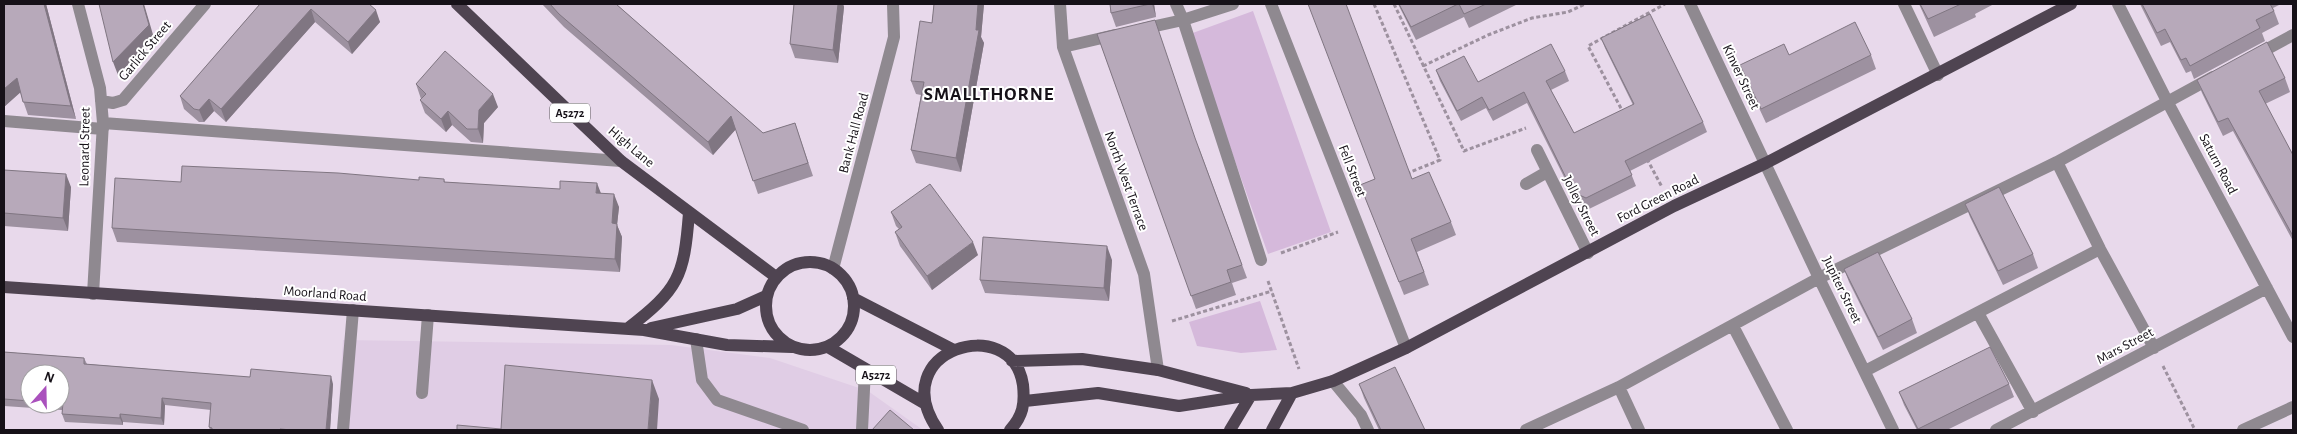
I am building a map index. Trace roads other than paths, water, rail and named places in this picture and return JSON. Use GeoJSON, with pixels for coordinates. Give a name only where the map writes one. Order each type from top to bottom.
{"type":"FeatureCollection","features":[{"type":"Feature","properties":{"kind":"main road","name":"High Lane"},"geometry":{"type":"LineString","coordinates":[[457,4],[621,161],[776,277]]}},
{"type":"Feature","properties":{"kind":"main road","name":"Ford Green Road"},"geometry":{"type":"LineString","coordinates":[[1251,395],[1292,393],[1333,381],[1406,348],[1674,206],[1766,163],[2071,4]]}},
{"type":"Feature","properties":{"kind":"main road"},"geometry":{"type":"LineString","coordinates":[[627,328],[657,306],[674,286],[685,255],[689,213]]}},
{"type":"Feature","properties":{"kind":"main road"},"geometry":{"type":"LineString","coordinates":[[807,262],[823,264],[833,268],[844,279],[853,298],[854,314],[850,325],[841,337],[828,347],[807,350],[792,347],[773,332],[766,312],[766,296],[776,277],[788,268],[807,262]]}},
{"type":"Feature","properties":{"kind":"main road","name":"Moorland Road"},"geometry":{"type":"LineString","coordinates":[[4,287],[627,328],[727,345],[792,347]]}},
{"type":"Feature","properties":{"kind":"main road","name":"Moorland Road"},"geometry":{"type":"LineString","coordinates":[[644,330],[698,320],[737,309],[766,296]]}},
{"type":"Feature","properties":{"kind":"main road"},"geometry":{"type":"LineString","coordinates":[[853,298],[952,350]]}},
{"type":"Feature","properties":{"kind":"main road"},"geometry":{"type":"LineString","coordinates":[[938,430],[928,416],[924,403],[924,385],[933,366],[952,350],[969,345],[984,345],[1000,352],[1012,361],[1021,376],[1025,401],[1017,428]]}},
{"type":"Feature","properties":{"kind":"main road","name":"A5272"},"geometry":{"type":"LineString","coordinates":[[828,347],[924,403]]}},
{"type":"Feature","properties":{"kind":"main road"},"geometry":{"type":"LineString","coordinates":[[1012,361],[1082,359],[1158,370],[1251,395]]}},
{"type":"Feature","properties":{"kind":"main road"},"geometry":{"type":"LineString","coordinates":[[1025,401],[1098,393],[1179,406],[1251,395]]}},
{"type":"Feature","properties":{"kind":"main road"},"geometry":{"type":"LineString","coordinates":[[1272,430],[1292,393]]}},
{"type":"Feature","properties":{"kind":"main road"},"geometry":{"type":"LineString","coordinates":[[1230,430],[1251,395]]}},
{"type":"Feature","properties":{"kind":"street","name":"Leonard Street"},"geometry":{"type":"LineString","coordinates":[[78,4],[100,88],[103,126],[93,294]]}},
{"type":"Feature","properties":{"kind":"street"},"geometry":{"type":"LineString","coordinates":[[190,4],[193,18]]}},
{"type":"Feature","properties":{"kind":"street","name":"Garlick Street"},"geometry":{"type":"LineString","coordinates":[[101,100],[113,103],[123,100],[206,4]]}},
{"type":"Feature","properties":{"kind":"street","name":"Bank Hall Road"},"geometry":{"type":"LineString","coordinates":[[833,268],[894,37],[893,4]]}},
{"type":"Feature","properties":{"kind":"street","name":"North West Terrace"},"geometry":{"type":"LineString","coordinates":[[1060,4],[1063,47],[1144,274],[1158,370]]}},
{"type":"Feature","properties":{"kind":"street"},"geometry":{"type":"LineString","coordinates":[[1176,4],[1183,20],[1261,260]]}},
{"type":"Feature","properties":{"kind":"street"},"geometry":{"type":"LineString","coordinates":[[1063,47],[1183,20],[1233,4]]}},
{"type":"Feature","properties":{"kind":"street","name":"Fell Street"},"geometry":{"type":"LineString","coordinates":[[1271,4],[1406,348]]}},
{"type":"Feature","properties":{"kind":"street","name":"Kinver Street"},"geometry":{"type":"LineString","coordinates":[[1690,4],[1766,163]]}},
{"type":"Feature","properties":{"kind":"street"},"geometry":{"type":"LineString","coordinates":[[1904,4],[1938,75]]}},
{"type":"Feature","properties":{"kind":"street","name":"Saturn Road"},"geometry":{"type":"LineString","coordinates":[[2118,4],[2167,101],[2293,337]]}},
{"type":"Feature","properties":{"kind":"street"},"geometry":{"type":"LineString","coordinates":[[2243,62],[2293,36]]}},
{"type":"Feature","properties":{"kind":"street"},"geometry":{"type":"LineString","coordinates":[[1526,430],[1619,387],[1819,278],[2057,162],[2226,70]]}},
{"type":"Feature","properties":{"kind":"street"},"geometry":{"type":"LineString","coordinates":[[4,121],[621,161]]}},
{"type":"Feature","properties":{"kind":"street","name":"Jolley Street"},"geometry":{"type":"LineString","coordinates":[[1537,150],[1588,253]]}},
{"type":"Feature","properties":{"kind":"street"},"geometry":{"type":"LineString","coordinates":[[2057,162],[2100,249],[2154,348]]}},
{"type":"Feature","properties":{"kind":"street","name":"Jupiter Street"},"geometry":{"type":"LineString","coordinates":[[1766,163],[1819,278],[1894,430]]}},
{"type":"Feature","properties":{"kind":"street","name":"Jolley Street"},"geometry":{"type":"LineString","coordinates":[[1526,184],[1547,172]]}},
{"type":"Feature","properties":{"kind":"street"},"geometry":{"type":"LineString","coordinates":[[1865,371],[2100,249]]}},
{"type":"Feature","properties":{"kind":"street","name":"Mars Street"},"geometry":{"type":"LineString","coordinates":[[1996,430],[2267,288]]}},
{"type":"Feature","properties":{"kind":"street"},"geometry":{"type":"LineString","coordinates":[[344,430],[353,310]]}},
{"type":"Feature","properties":{"kind":"street"},"geometry":{"type":"LineString","coordinates":[[1978,313],[2033,412]]}},
{"type":"Feature","properties":{"kind":"street"},"geometry":{"type":"LineString","coordinates":[[422,393],[428,315]]}},
{"type":"Feature","properties":{"kind":"street"},"geometry":{"type":"LineString","coordinates":[[1733,326],[1787,430]]}},
{"type":"Feature","properties":{"kind":"street"},"geometry":{"type":"LineString","coordinates":[[696,339],[702,380],[717,400],[803,430]]}},
{"type":"Feature","properties":{"kind":"street"},"geometry":{"type":"LineString","coordinates":[[862,430],[865,369]]}},
{"type":"Feature","properties":{"kind":"street"},"geometry":{"type":"LineString","coordinates":[[1333,381],[1361,415],[1368,430]]}},
{"type":"Feature","properties":{"kind":"street"},"geometry":{"type":"LineString","coordinates":[[1619,387],[1638,430]]}},
{"type":"Feature","properties":{"kind":"street"},"geometry":{"type":"LineString","coordinates":[[2243,430],[2293,407]]}},
{"type":"Feature","properties":{"kind":"district","name":"SMALLTHORNE"},"geometry":{"type":"Point","coordinates":[989,94]}}]}
